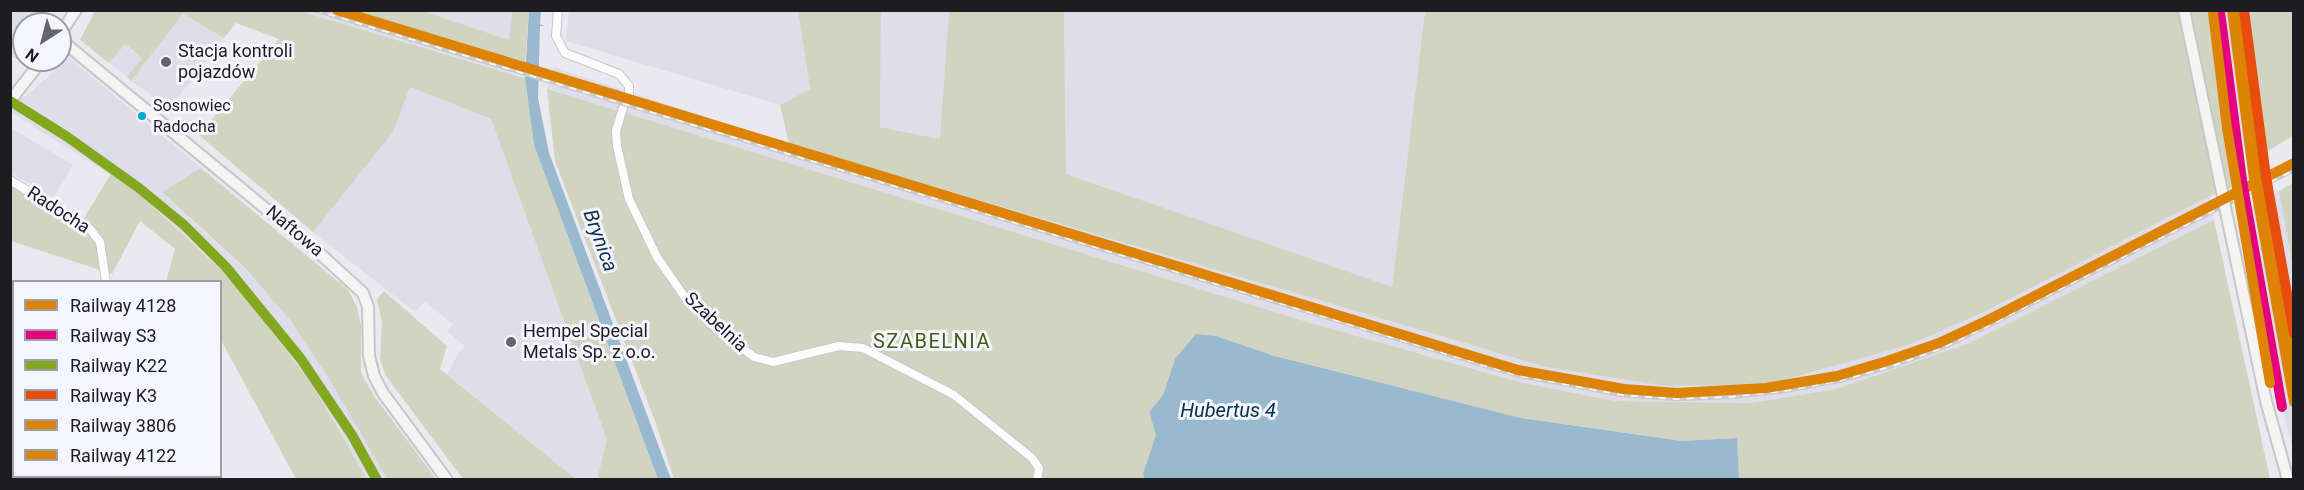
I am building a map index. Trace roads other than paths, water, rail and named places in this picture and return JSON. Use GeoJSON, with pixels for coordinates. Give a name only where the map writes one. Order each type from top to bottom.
{"type":"FeatureCollection","features":[{"type":"Feature","properties":{"kind":"street"},"geometry":{"type":"LineString","coordinates":[[558,10],[556,36],[565,53],[619,74],[629,86],[629,95]]}},
{"type":"Feature","properties":{"kind":"street"},"geometry":{"type":"LineString","coordinates":[[2184,10],[2266,401],[2288,480]]}},
{"type":"Feature","properties":{"kind":"street","name":"Naftowa"},"geometry":{"type":"LineString","coordinates":[[72,47],[363,292],[368,307],[369,356],[374,376],[447,480]]}},
{"type":"Feature","properties":{"kind":"street"},"geometry":{"type":"LineString","coordinates":[[10,101],[33,72]]}},
{"type":"Feature","properties":{"kind":"street","name":"Szabelnia"},"geometry":{"type":"LineString","coordinates":[[623,108],[616,131],[629,200],[657,257],[684,296],[718,330],[754,357],[773,362],[839,346],[863,348],[954,395],[1032,458],[1039,468],[1037,480]]}},
{"type":"Feature","properties":{"kind":"street","name":"Radocha"},"geometry":{"type":"LineString","coordinates":[[10,180],[90,229],[100,242],[106,280]]}},
{"type":"Feature","properties":{"kind":"water"},"geometry":{"type":"Polygon","coordinates":[[[529,11],[541,11],[540,24],[544,26],[540,26],[538,98],[549,153],[671,479],[658,479],[534,145],[525,78],[529,11]]]}},
{"type":"Feature","properties":{"kind":"water","name":"Hubertus 4"},"geometry":{"type":"Polygon","coordinates":[[[1196,334],[1216,336],[1275,356],[1521,418],[1682,441],[1737,438],[1739,479],[1145,479],[1143,474],[1156,435],[1149,412],[1163,395],[1175,359],[1196,334]]]}},
{"type":"Feature","properties":{"kind":"railway"},"geometry":{"type":"LineString","coordinates":[[315,10],[1516,375],[1622,395],[1676,399],[1730,397],[1784,391],[1838,381],[1890,367],[1942,348],[1990,325],[2294,170]]}},
{"type":"Feature","properties":{"kind":"railway"},"geometry":{"type":"LineString","coordinates":[[2244,10],[2265,173],[2294,332]]}},
{"type":"Feature","properties":{"kind":"rail line","name":"4128"},"geometry":{"type":"LineString","coordinates":[[337,10],[1518,370],[1624,389],[1677,393],[1766,388],[1837,376],[1887,361],[1939,343],[1988,320],[2294,163]]}},
{"type":"Feature","properties":{"kind":"rail line","name":"3806"},"geometry":{"type":"LineString","coordinates":[[2232,10],[2254,179],[2294,402]]}},
{"type":"Feature","properties":{"kind":"rail line","name":"4128"},"geometry":{"type":"LineString","coordinates":[[2237,10],[2251,124],[2294,376]]}},
{"type":"Feature","properties":{"kind":"rail line","name":"K3"},"geometry":{"type":"LineString","coordinates":[[2244,10],[2266,177],[2294,333]]}},
{"type":"Feature","properties":{"kind":"rail line","name":"S3"},"geometry":{"type":"LineString","coordinates":[[2220,12],[2242,181],[2282,407]]}},
{"type":"Feature","properties":{"kind":"rail line","name":"4122"},"geometry":{"type":"LineString","coordinates":[[2213,13],[2227,128],[2270,383]]}},
{"type":"Feature","properties":{"kind":"rail line","name":"K22"},"geometry":{"type":"LineString","coordinates":[[10,101],[66,136],[139,188],[184,225],[226,267],[301,359],[352,435],[377,480]]}},
{"type":"Feature","properties":{"kind":"place","name":"Stacja kontroli pojazdów"},"geometry":{"type":"Point","coordinates":[166,62]}},
{"type":"Feature","properties":{"kind":"place","name":"Sosnowiec Radocha"},"geometry":{"type":"Point","coordinates":[142,116]}},
{"type":"Feature","properties":{"kind":"place","name":"Hempel Special Metals Sp. z o.o."},"geometry":{"type":"Point","coordinates":[511,342]}},
{"type":"Feature","properties":{"kind":"district","name":"SZABELNIA"},"geometry":{"type":"Point","coordinates":[932,343]}},
{"type":"Feature","properties":{"kind":"water label","name":"Brynica"},"geometry":{"type":"Point","coordinates":[599,241]}}]}
